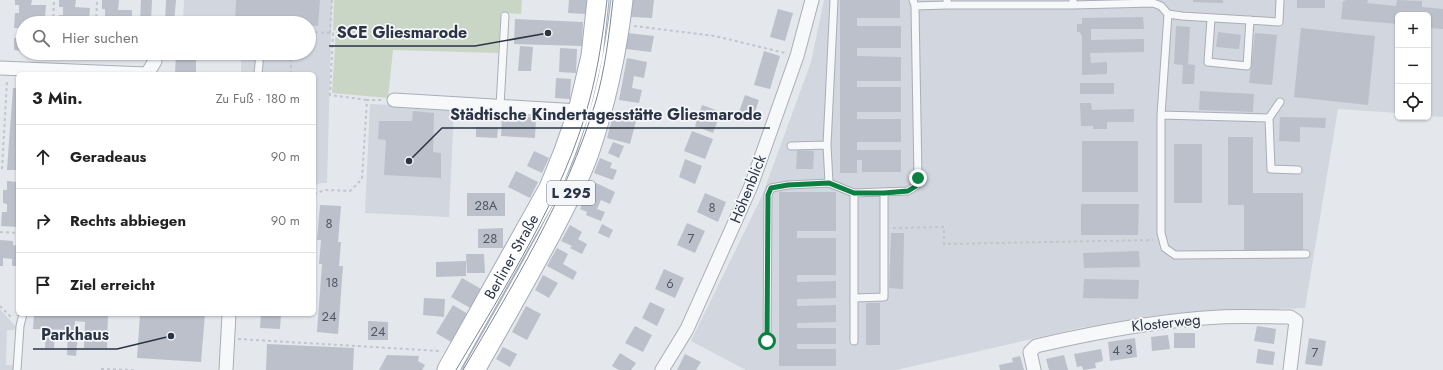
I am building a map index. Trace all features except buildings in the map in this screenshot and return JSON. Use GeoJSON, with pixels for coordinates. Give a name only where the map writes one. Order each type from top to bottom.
{"type":"FeatureCollection","features":[{"type":"Feature","properties":{"kind":"main road","name":"Berliner Straße"},"geometry":{"type":"LineString","coordinates":[[453,361],[550,188],[579,111],[592,56],[598,0]]}},
{"type":"Feature","properties":{"kind":"main road","name":"Berliner Straße"},"geometry":{"type":"LineString","coordinates":[[474,370],[570,195],[587,154],[601,112],[612,66],[622,0]]}},
{"type":"Feature","properties":{"kind":"street","name":"Höhenblick"},"geometry":{"type":"LineString","coordinates":[[662,370],[687,329],[751,186],[797,56],[812,0]]}},
{"type":"Feature","properties":{"kind":"street"},"geometry":{"type":"LineString","coordinates":[[148,72],[156,61]]}},
{"type":"Feature","properties":{"kind":"street"},"geometry":{"type":"LineString","coordinates":[[4,74],[16,74]]}},
{"type":"Feature","properties":{"kind":"street"},"geometry":{"type":"LineString","coordinates":[[394,100],[579,111]]}},
{"type":"Feature","properties":{"kind":"street"},"geometry":{"type":"LineString","coordinates":[[226,370],[229,316]]}},
{"type":"Feature","properties":{"kind":"street","name":"Klosterweg"},"geometry":{"type":"LineString","coordinates":[[1034,370],[1030,352],[1036,346],[1123,328],[1220,317],[1290,317],[1296,322],[1290,370]]}},
{"type":"Feature","properties":{"kind":"lane"},"geometry":{"type":"LineString","coordinates":[[829,183],[827,145],[834,0]]}},
{"type":"Feature","properties":{"kind":"lane"},"geometry":{"type":"LineString","coordinates":[[767,341],[768,195],[771,188],[780,186],[829,183],[854,193],[884,193],[908,191],[916,186],[918,178],[914,3],[1153,3],[1161,6],[1168,14],[1279,22],[1280,0]]}},
{"type":"Feature","properties":{"kind":"lane"},"geometry":{"type":"LineString","coordinates":[[1168,14],[1161,115],[1163,240],[1165,248],[1175,255],[1306,254]]}},
{"type":"Feature","properties":{"kind":"lane"},"geometry":{"type":"LineString","coordinates":[[500,106],[505,16]]}},
{"type":"Feature","properties":{"kind":"lane"},"geometry":{"type":"LineString","coordinates":[[1211,18],[1208,62],[1247,66],[1250,20]]}},
{"type":"Feature","properties":{"kind":"lane"},"geometry":{"type":"LineString","coordinates":[[258,72],[259,60]]}},
{"type":"Feature","properties":{"kind":"lane"},"geometry":{"type":"LineString","coordinates":[[1280,102],[1270,118],[1271,169],[1298,170]]}},
{"type":"Feature","properties":{"kind":"lane"},"geometry":{"type":"LineString","coordinates":[[1161,115],[1270,118]]}},
{"type":"Feature","properties":{"kind":"lane"},"geometry":{"type":"LineString","coordinates":[[791,146],[827,145]]}},
{"type":"Feature","properties":{"kind":"lane"},"geometry":{"type":"LineString","coordinates":[[854,193],[854,341]]}},
{"type":"Feature","properties":{"kind":"lane"},"geometry":{"type":"LineString","coordinates":[[854,298],[884,297],[884,193]]}},
{"type":"Feature","properties":{"kind":"lane"},"geometry":{"type":"LineString","coordinates":[[18,370],[20,326],[22,316]]}},
{"type":"Feature","properties":{"kind":"path"},"geometry":{"type":"LineString","coordinates":[[53,16],[54,0]]}},
{"type":"Feature","properties":{"kind":"path"},"geometry":{"type":"LineString","coordinates":[[96,16],[97,0]]}},
{"type":"Feature","properties":{"kind":"path"},"geometry":{"type":"LineString","coordinates":[[330,33],[332,0]]}},
{"type":"Feature","properties":{"kind":"path"},"geometry":{"type":"LineString","coordinates":[[627,25],[715,36],[797,56]]}},
{"type":"Feature","properties":{"kind":"path"},"geometry":{"type":"LineString","coordinates":[[316,32],[333,33],[330,95],[367,100],[394,100]]}},
{"type":"Feature","properties":{"kind":"path"},"geometry":{"type":"LineString","coordinates":[[291,60],[291,72]]}},
{"type":"Feature","properties":{"kind":"path"},"geometry":{"type":"LineString","coordinates":[[2,169],[4,74]]}},
{"type":"Feature","properties":{"kind":"path"},"geometry":{"type":"LineString","coordinates":[[316,193],[325,190],[350,190],[362,179],[367,100]]}},
{"type":"Feature","properties":{"kind":"path"},"geometry":{"type":"LineString","coordinates":[[884,229],[944,227],[944,244],[1163,240]]}},
{"type":"Feature","properties":{"kind":"path"},"geometry":{"type":"LineString","coordinates":[[0,232],[16,233]]}},
{"type":"Feature","properties":{"kind":"path"},"geometry":{"type":"LineString","coordinates":[[0,306],[20,326]]}},
{"type":"Feature","properties":{"kind":"path"},"geometry":{"type":"LineString","coordinates":[[227,338],[453,361]]}},
{"type":"Feature","properties":{"kind":"path"},"geometry":{"type":"LineString","coordinates":[[102,370],[134,370]]}},
{"type":"Feature","properties":{"kind":"shaded area"},"geometry":{"type":"Polygon","coordinates":[[[184,0],[332,0],[327,183],[320,183],[316,185],[316,72],[241,72],[241,60],[316,60],[316,16],[183,16],[184,0]]]}},
{"type":"Feature","properties":{"kind":"shaded area"},"geometry":{"type":"Polygon","coordinates":[[[824,0],[1443,0],[1443,117],[1431,116],[1431,12],[1395,12],[1395,113],[1338,109],[1305,308],[1158,315],[1080,328],[896,370],[746,370],[691,341],[762,196],[811,62],[824,0]]]}},
{"type":"Feature","properties":{"kind":"shaded area"},"geometry":{"type":"Polygon","coordinates":[[[370,104],[454,108],[449,217],[365,213],[370,104]]]}},
{"type":"Feature","properties":{"kind":"shaded area"},"geometry":{"type":"Polygon","coordinates":[[[0,309],[16,327],[14,330],[7,330],[6,365],[13,365],[13,370],[0,370],[0,309]]]}},
{"type":"Feature","properties":{"kind":"green space"},"geometry":{"type":"Polygon","coordinates":[[[334,0],[522,0],[521,14],[501,13],[498,53],[393,50],[388,98],[332,93],[336,30],[333,30],[334,0]]]}},
{"type":"Feature","properties":{"kind":"tram line"},"geometry":{"type":"LineString","coordinates":[[456,370],[532,240],[565,171],[578,137],[592,90],[600,51],[607,0]]}},
{"type":"Feature","properties":{"kind":"tram line"},"geometry":{"type":"LineString","coordinates":[[463,370],[537,241],[569,174],[595,104],[606,53],[613,0]]}},
{"type":"Feature","properties":{"kind":"place","name":"SCE Gliesmarode"},"geometry":{"type":"Point","coordinates":[548,33]}},
{"type":"Feature","properties":{"kind":"place","name":"Städtische Kindertagesstätte Gliesmarode"},"geometry":{"type":"Point","coordinates":[409,161]}},
{"type":"Feature","properties":{"kind":"place","name":"Parkhaus"},"geometry":{"type":"Point","coordinates":[171,336]}},
{"type":"Feature","properties":{"kind":"route"},"geometry":{"type":"LineString","coordinates":[[767,341],[768,195],[771,188],[788,185],[829,183],[854,193],[884,193],[908,191],[916,186],[918,178]]}}]}
